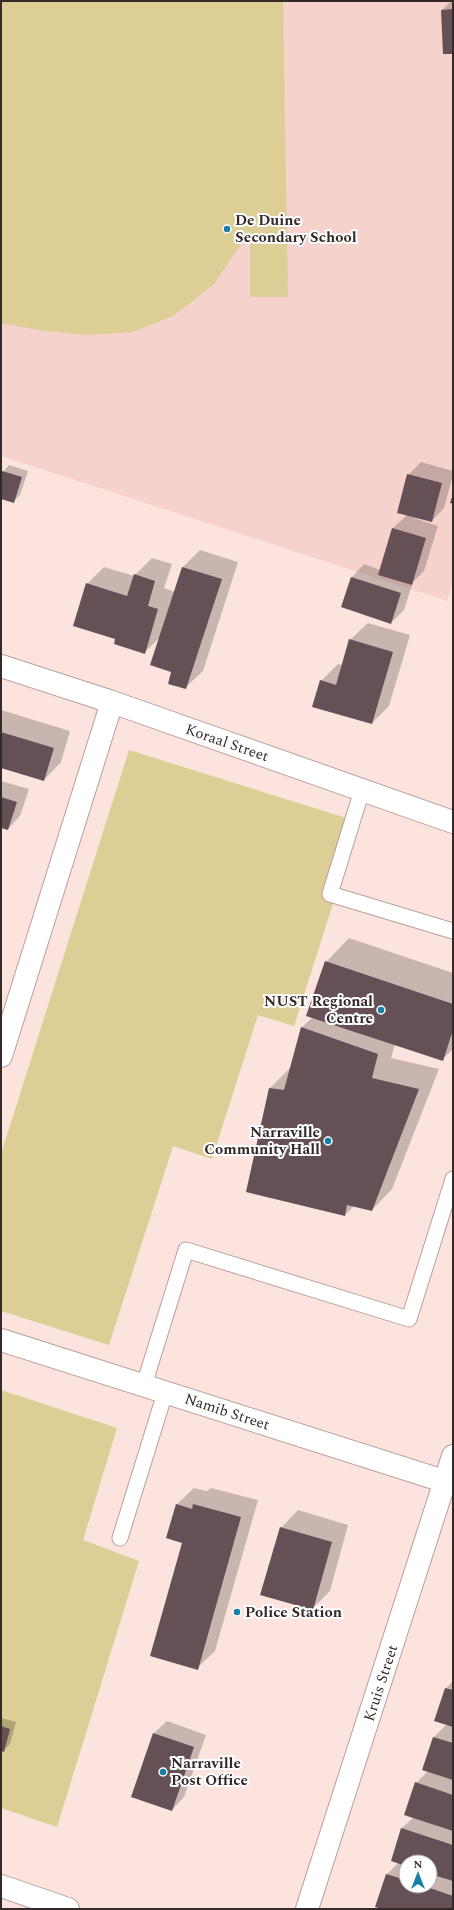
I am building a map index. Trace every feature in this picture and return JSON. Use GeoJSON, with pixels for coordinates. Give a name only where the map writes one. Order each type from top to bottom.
{"type":"FeatureCollection","features":[{"type":"Feature","properties":{"kind":"street","name":"Koraal Street"},"geometry":{"type":"LineString","coordinates":[[1,666],[112,702],[453,822]]}},
{"type":"Feature","properties":{"kind":"street"},"geometry":{"type":"LineString","coordinates":[[1,1056],[7,1019],[112,702]]}},
{"type":"Feature","properties":{"kind":"street","name":"Namib Street"},"geometry":{"type":"LineString","coordinates":[[1,1340],[449,1482]]}},
{"type":"Feature","properties":{"kind":"street","name":"Kruis Street"},"geometry":{"type":"LineString","coordinates":[[307,1909],[449,1482],[453,1456]]}},
{"type":"Feature","properties":{"kind":"street"},"geometry":{"type":"LineString","coordinates":[[1,1886],[68,1909]]}},
{"type":"Feature","properties":{"kind":"lane"},"geometry":{"type":"LineString","coordinates":[[362,790],[330,894],[453,931]]}},
{"type":"Feature","properties":{"kind":"lane"},"geometry":{"type":"LineString","coordinates":[[144,1385],[186,1250],[409,1319],[453,1179]]}},
{"type":"Feature","properties":{"kind":"lane"},"geometry":{"type":"LineString","coordinates":[[120,1538],[166,1393]]}},
{"type":"Feature","properties":{"kind":"shaded area","name":"De Duine Secondary School"},"geometry":{"type":"Polygon","coordinates":[[[1,1],[453,1],[453,583],[447,601],[1,456],[1,1]]]}},
{"type":"Feature","properties":{"kind":"shaded area"},"geometry":{"type":"Polygon","coordinates":[[[1,1],[283,1],[288,297],[250,297],[250,231],[214,284],[173,316],[133,332],[88,335],[44,331],[1,323],[1,1]]]}},
{"type":"Feature","properties":{"kind":"shaded area"},"geometry":{"type":"Polygon","coordinates":[[[129,750],[359,822],[294,1026],[258,1015],[212,1159],[173,1146],[109,1345],[1,1311],[1,1154],[129,750]]]}},
{"type":"Feature","properties":{"kind":"shaded area"},"geometry":{"type":"Polygon","coordinates":[[[1,1390],[117,1428],[83,1540],[139,1561],[57,1827],[1,1808],[1,1390]]]}},
{"type":"Feature","properties":{"kind":"building"},"geometry":{"type":"Polygon","coordinates":[[[453,9],[453,54],[443,54],[441,10],[453,9]]]}},
{"type":"Feature","properties":{"kind":"building"},"geometry":{"type":"Polygon","coordinates":[[[2,471],[22,477],[14,503],[1,499],[2,471]]]}},
{"type":"Feature","properties":{"kind":"building"},"geometry":{"type":"Polygon","coordinates":[[[407,474],[442,483],[432,522],[397,513],[407,474]]]}},
{"type":"Feature","properties":{"kind":"building"},"geometry":{"type":"Polygon","coordinates":[[[453,494],[453,504],[450,503],[453,494]]]}},
{"type":"Feature","properties":{"kind":"building"},"geometry":{"type":"Polygon","coordinates":[[[392,528],[426,538],[412,585],[378,575],[392,528]]]}},
{"type":"Feature","properties":{"kind":"building"},"geometry":{"type":"Polygon","coordinates":[[[182,567],[222,579],[186,689],[168,684],[171,672],[150,665],[182,567]]]}},
{"type":"Feature","properties":{"kind":"building"},"geometry":{"type":"Polygon","coordinates":[[[134,574],[155,581],[148,606],[158,609],[145,654],[114,644],[115,639],[73,626],[86,583],[127,596],[134,574]]]}},
{"type":"Feature","properties":{"kind":"building"},"geometry":{"type":"Polygon","coordinates":[[[351,577],[401,593],[391,624],[341,607],[351,577]]]}},
{"type":"Feature","properties":{"kind":"building"},"geometry":{"type":"Polygon","coordinates":[[[349,639],[393,652],[372,724],[312,707],[320,680],[336,685],[349,639]]]}},
{"type":"Feature","properties":{"kind":"building"},"geometry":{"type":"Polygon","coordinates":[[[1,732],[54,748],[44,781],[1,768],[1,732]]]}},
{"type":"Feature","properties":{"kind":"building"},"geometry":{"type":"Polygon","coordinates":[[[1,797],[17,802],[8,830],[1,828],[1,797]]]}},
{"type":"Feature","properties":{"kind":"building","name":"NUST Regional Centre"},"geometry":{"type":"Polygon","coordinates":[[[325,961],[453,1004],[453,1030],[443,1061],[306,1016],[325,961]]]}},
{"type":"Feature","properties":{"kind":"building","name":"Narraville Community Hall"},"geometry":{"type":"Polygon","coordinates":[[[301,1027],[378,1054],[372,1078],[419,1089],[372,1211],[347,1205],[345,1216],[246,1192],[269,1088],[284,1090],[301,1027]]]}},
{"type":"Feature","properties":{"kind":"building"},"geometry":{"type":"Polygon","coordinates":[[[176,1504],[192,1509],[193,1504],[241,1517],[198,1670],[150,1656],[182,1543],[166,1538],[176,1504]]]}},
{"type":"Feature","properties":{"kind":"building"},"geometry":{"type":"Polygon","coordinates":[[[280,1527],[332,1542],[313,1610],[260,1595],[280,1527]]]}},
{"type":"Feature","properties":{"kind":"building"},"geometry":{"type":"Polygon","coordinates":[[[445,1688],[453,1690],[453,1727],[434,1721],[445,1688]]]}},
{"type":"Feature","properties":{"kind":"building"},"geometry":{"type":"Polygon","coordinates":[[[1,1726],[10,1729],[4,1752],[1,1751],[1,1726]]]}},
{"type":"Feature","properties":{"kind":"building","name":"Narraville Post Office"},"geometry":{"type":"Polygon","coordinates":[[[153,1733],[194,1747],[172,1811],[131,1797],[153,1733]]]}},
{"type":"Feature","properties":{"kind":"building"},"geometry":{"type":"Polygon","coordinates":[[[433,1737],[453,1743],[453,1780],[422,1770],[433,1737]]]}},
{"type":"Feature","properties":{"kind":"building"},"geometry":{"type":"Polygon","coordinates":[[[415,1782],[453,1795],[453,1831],[404,1815],[415,1782]]]}},
{"type":"Feature","properties":{"kind":"building"},"geometry":{"type":"Polygon","coordinates":[[[401,1828],[453,1845],[453,1881],[438,1876],[438,1854],[398,1854],[398,1863],[391,1861],[401,1828]]]}},
{"type":"Feature","properties":{"kind":"building"},"geometry":{"type":"Polygon","coordinates":[[[386,1874],[398,1878],[398,1894],[438,1894],[438,1891],[453,1896],[453,1909],[382,1909],[375,1907],[386,1874]]]}},
{"type":"Feature","properties":{"kind":"place","name":"De Duine Secondary School"},"geometry":{"type":"Point","coordinates":[227,229]}},
{"type":"Feature","properties":{"kind":"place","name":"NUST Regional Centre"},"geometry":{"type":"Point","coordinates":[381,1010]}},
{"type":"Feature","properties":{"kind":"place","name":"Narraville Community Hall"},"geometry":{"type":"Point","coordinates":[328,1141]}},
{"type":"Feature","properties":{"kind":"place","name":"Police Station"},"geometry":{"type":"Point","coordinates":[237,1612]}},
{"type":"Feature","properties":{"kind":"place","name":"Narraville Post Office"},"geometry":{"type":"Point","coordinates":[163,1772]}}]}
